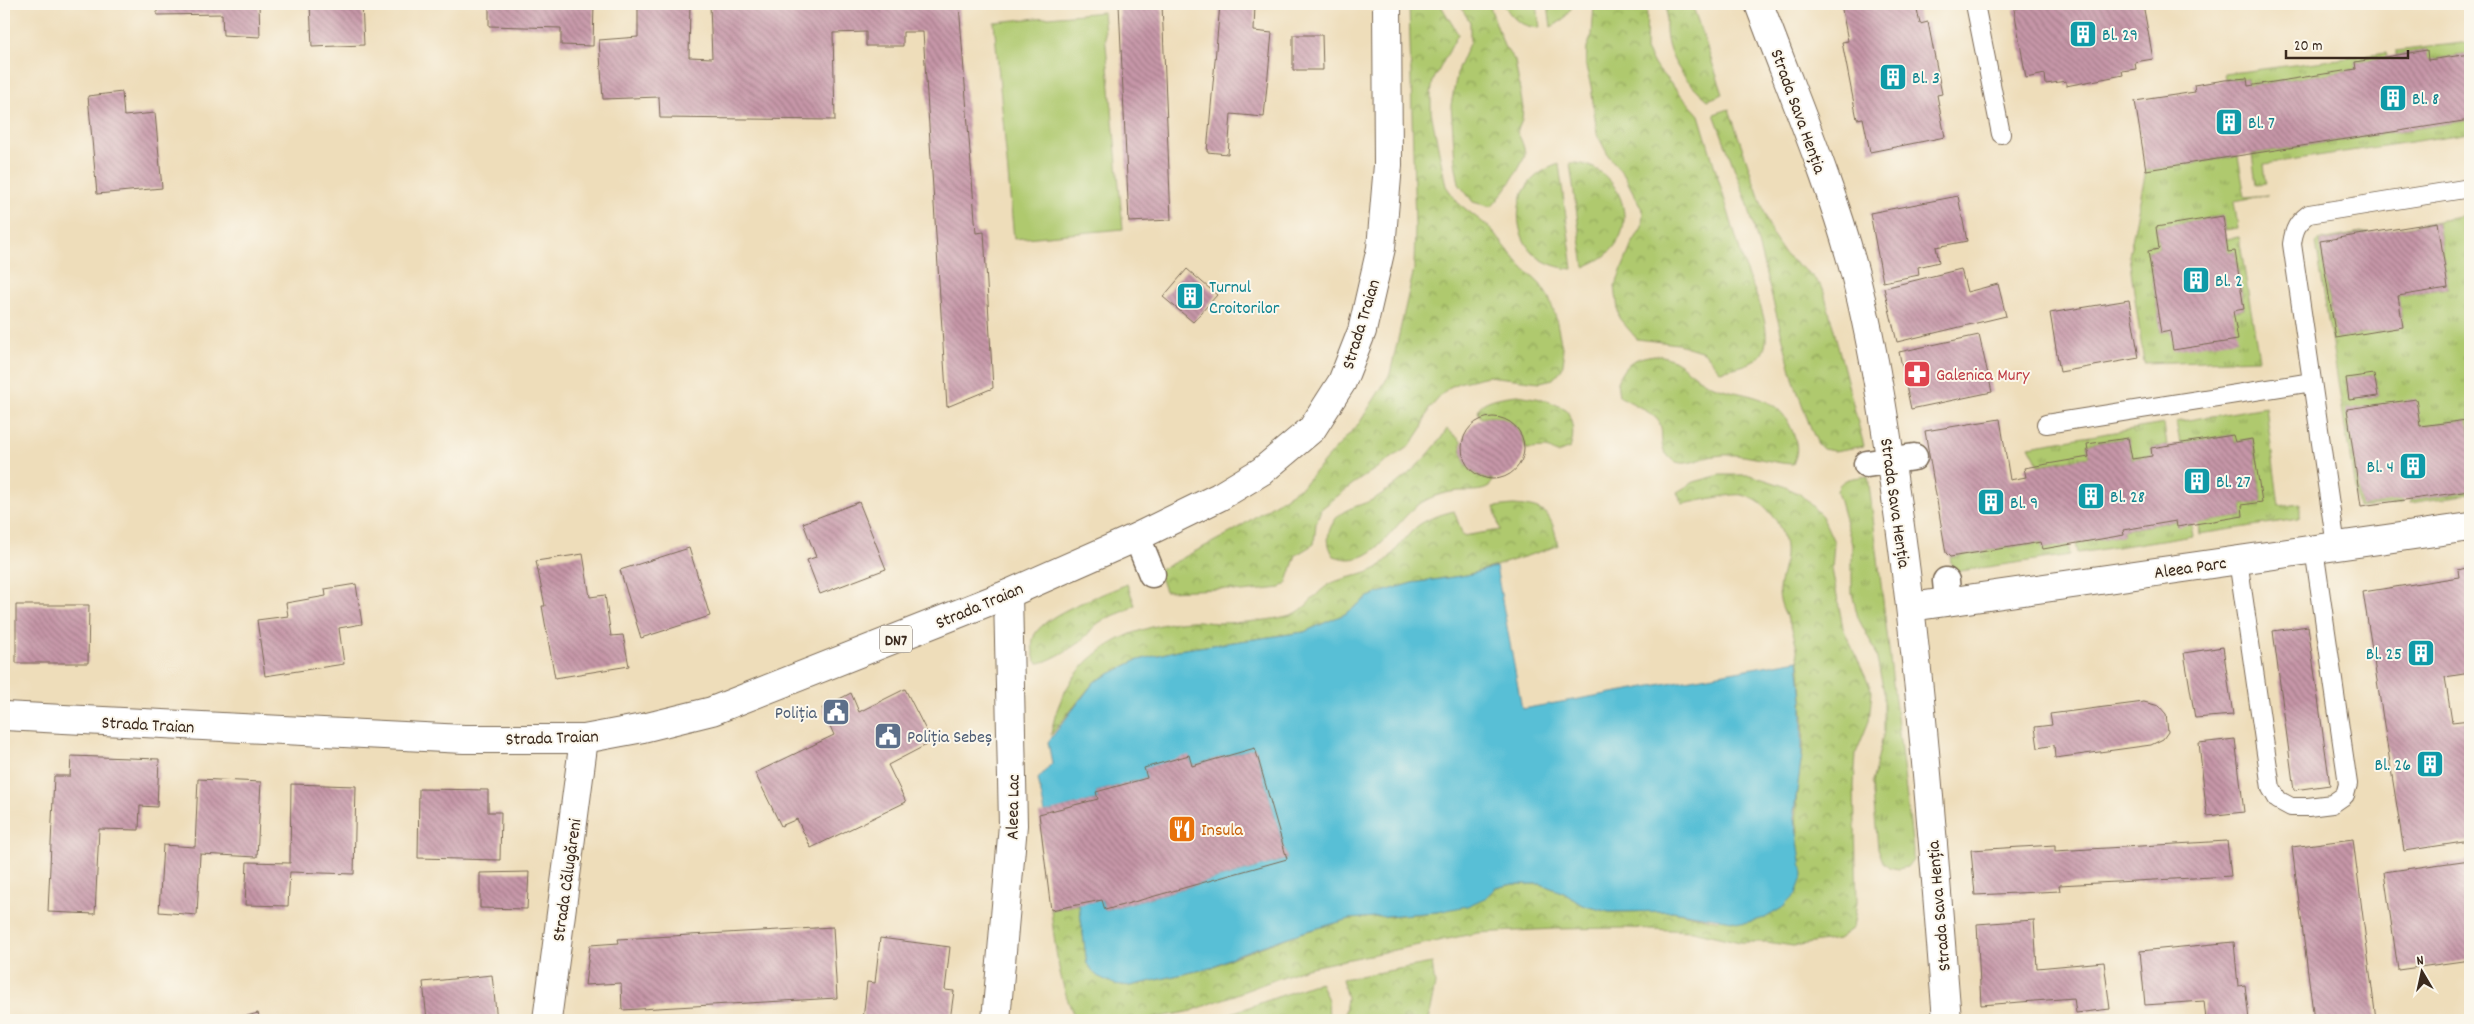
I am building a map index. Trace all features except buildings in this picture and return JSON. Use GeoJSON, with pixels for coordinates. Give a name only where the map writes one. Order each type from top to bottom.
{"type":"FeatureCollection","features":[{"type":"Feature","properties":{"kind":"street","name":"Strada Traian"},"geometry":{"type":"LineString","coordinates":[[4,716],[464,739],[584,739],[643,728],[712,711],[1008,594],[1137,537],[1220,497],[1262,471],[1312,429],[1342,382],[1362,330],[1382,248],[1388,166],[1387,4]]}},
{"type":"Feature","properties":{"kind":"street","name":"Strada Sava Henția"},"geometry":{"type":"LineString","coordinates":[[1759,4],[1828,190],[1855,273],[1869,337],[1890,461],[1910,608],[1947,1020]]}},
{"type":"Feature","properties":{"kind":"street","name":"Aleea Parc"},"geometry":{"type":"LineString","coordinates":[[1910,608],[1947,591],[2238,560],[2470,527]]}},
{"type":"Feature","properties":{"kind":"street"},"geometry":{"type":"LineString","coordinates":[[1137,537],[1152,574]]}},
{"type":"Feature","properties":{"kind":"street","name":"Aleea Lac"},"geometry":{"type":"LineString","coordinates":[[996,1020],[1013,825],[1008,594]]}},
{"type":"Feature","properties":{"kind":"street","name":"Strada Călugăreni"},"geometry":{"type":"LineString","coordinates":[[547,1020],[584,739]]}},
{"type":"Feature","properties":{"kind":"lane"},"geometry":{"type":"LineString","coordinates":[[1975,4],[2002,134]]}},
{"type":"Feature","properties":{"kind":"lane"},"geometry":{"type":"LineString","coordinates":[[2238,560],[2271,788],[2278,800],[2291,807],[2332,804],[2345,795],[2348,784],[2325,548],[2312,382],[2292,244],[2298,222],[2309,214],[2470,188]]}},
{"type":"Feature","properties":{"kind":"lane"},"geometry":{"type":"LineString","coordinates":[[2046,424],[2312,382]]}},
{"type":"Feature","properties":{"kind":"green space"},"geometry":{"type":"Polygon","coordinates":[[[1409,4],[1440,4],[1458,34],[1433,81],[1431,93],[1431,112],[1446,186],[1458,203],[1490,228],[1520,265],[1540,284],[1549,298],[1556,318],[1564,357],[1562,369],[1553,379],[1540,382],[1488,376],[1458,383],[1448,388],[1429,409],[1422,428],[1411,445],[1353,484],[1321,509],[1316,523],[1314,544],[1296,555],[1287,582],[1281,588],[1242,592],[1222,589],[1165,591],[1158,571],[1232,532],[1302,486],[1360,422],[1390,374],[1414,269],[1415,226],[1409,4]]]}},
{"type":"Feature","properties":{"kind":"green space"},"geometry":{"type":"Polygon","coordinates":[[[1459,4],[1489,4],[1504,46],[1515,61],[1523,108],[1522,120],[1517,132],[1524,148],[1524,158],[1511,182],[1491,207],[1473,202],[1459,184],[1455,162],[1451,105],[1458,69],[1470,41],[1470,22],[1459,4]]]}},
{"type":"Feature","properties":{"kind":"green space"},"geometry":{"type":"Polygon","coordinates":[[[1504,4],[1537,4],[1540,28],[1519,22],[1504,4]]]}},
{"type":"Feature","properties":{"kind":"green space"},"geometry":{"type":"Polygon","coordinates":[[[1548,4],[1574,4],[1563,20],[1551,27],[1548,4]]]}},
{"type":"Feature","properties":{"kind":"green space"},"geometry":{"type":"Polygon","coordinates":[[[1594,4],[1647,4],[1646,50],[1655,66],[1699,115],[1747,274],[1764,317],[1766,341],[1763,351],[1757,359],[1740,367],[1720,371],[1704,352],[1678,344],[1637,339],[1619,318],[1615,286],[1632,244],[1642,227],[1643,211],[1624,175],[1608,155],[1597,134],[1591,86],[1586,67],[1587,47],[1592,35],[1594,4]]]}},
{"type":"Feature","properties":{"kind":"green space"},"geometry":{"type":"Polygon","coordinates":[[[1668,4],[1692,4],[1723,94],[1708,100],[1696,89],[1679,68],[1668,46],[1666,20],[1668,4]]]}},
{"type":"Feature","properties":{"kind":"green space"},"geometry":{"type":"Polygon","coordinates":[[[1103,12],[1123,229],[1014,239],[994,22],[1103,12]]]}},
{"type":"Feature","properties":{"kind":"green space"},"geometry":{"type":"Polygon","coordinates":[[[2470,42],[2470,54],[2428,60],[2427,50],[2396,55],[2396,51],[2470,42]]]}},
{"type":"Feature","properties":{"kind":"green space"},"geometry":{"type":"Polygon","coordinates":[[[2386,53],[2387,57],[2355,62],[2356,69],[2248,86],[2247,78],[2225,80],[2224,74],[2386,53]]]}},
{"type":"Feature","properties":{"kind":"green space"},"geometry":{"type":"Polygon","coordinates":[[[1729,109],[1772,235],[1786,256],[1811,275],[1823,288],[1864,446],[1834,451],[1823,449],[1818,444],[1811,429],[1794,382],[1748,205],[1714,114],[1729,109]]]}},
{"type":"Feature","properties":{"kind":"green space"},"geometry":{"type":"Polygon","coordinates":[[[2470,120],[2470,133],[2264,164],[2266,183],[2256,184],[2252,154],[2470,120]]]}},
{"type":"Feature","properties":{"kind":"green space"},"geometry":{"type":"Polygon","coordinates":[[[2238,156],[2245,197],[2268,195],[2234,201],[2238,228],[2225,230],[2222,216],[2156,227],[2159,249],[2148,251],[2161,332],[2244,309],[2235,251],[2228,252],[2226,239],[2239,237],[2259,359],[2144,363],[2129,256],[2146,170],[2238,156]]]}},
{"type":"Feature","properties":{"kind":"green space"},"geometry":{"type":"Polygon","coordinates":[[[1570,163],[1585,165],[1598,171],[1609,180],[1618,192],[1623,206],[1624,221],[1621,235],[1613,248],[1603,257],[1584,267],[1570,163]]]}},
{"type":"Feature","properties":{"kind":"green space"},"geometry":{"type":"Polygon","coordinates":[[[1559,164],[1573,269],[1552,265],[1534,254],[1527,246],[1519,226],[1519,204],[1528,185],[1540,173],[1559,164]]]}},
{"type":"Feature","properties":{"kind":"green space"},"geometry":{"type":"Polygon","coordinates":[[[2470,215],[2470,442],[2467,420],[2420,426],[2347,409],[2361,506],[2401,500],[2402,504],[2358,508],[2316,243],[2320,240],[2368,232],[2320,242],[2336,338],[2403,327],[2398,296],[2448,288],[2438,222],[2369,234],[2470,215]],[[2374,374],[2346,378],[2349,400],[2378,396],[2374,374]]]}},
{"type":"Feature","properties":{"kind":"green space"},"geometry":{"type":"Polygon","coordinates":[[[1655,355],[1671,359],[1711,385],[1758,398],[1777,408],[1785,417],[1795,439],[1797,451],[1793,464],[1734,455],[1714,456],[1684,463],[1673,460],[1663,448],[1661,428],[1658,420],[1648,412],[1619,396],[1617,382],[1627,365],[1641,358],[1655,355]]]}},
{"type":"Feature","properties":{"kind":"green space"},"geometry":{"type":"Polygon","coordinates":[[[1518,395],[1546,400],[1566,409],[1572,428],[1570,448],[1557,453],[1547,448],[1526,449],[1520,433],[1511,423],[1497,417],[1481,418],[1478,412],[1484,403],[1498,398],[1518,395]]]}},
{"type":"Feature","properties":{"kind":"green space"},"geometry":{"type":"Polygon","coordinates":[[[2266,407],[2279,506],[2300,503],[2300,516],[2298,519],[2199,534],[2198,523],[2243,516],[2242,505],[2262,502],[2252,439],[2235,442],[2233,435],[2180,443],[2176,422],[2266,407]]]}},
{"type":"Feature","properties":{"kind":"green space"},"geometry":{"type":"Polygon","coordinates":[[[2164,424],[2167,445],[2151,448],[2152,456],[2132,459],[2128,438],[2087,444],[2089,457],[2039,465],[2029,446],[2164,424]]]}},
{"type":"Feature","properties":{"kind":"green space"},"geometry":{"type":"Polygon","coordinates":[[[1447,429],[1461,441],[1462,456],[1468,468],[1479,476],[1493,480],[1489,487],[1486,489],[1448,493],[1431,498],[1421,503],[1408,514],[1381,544],[1371,552],[1361,557],[1348,559],[1334,556],[1330,548],[1328,536],[1336,518],[1345,511],[1372,500],[1403,478],[1432,449],[1447,429]]]}},
{"type":"Feature","properties":{"kind":"green space"},"geometry":{"type":"Polygon","coordinates":[[[1720,475],[1750,475],[1781,485],[1800,494],[1822,516],[1834,542],[1832,569],[1843,628],[1872,691],[1869,721],[1856,753],[1854,786],[1857,902],[1853,928],[1838,939],[1793,946],[1767,942],[1740,942],[1693,931],[1627,928],[1477,933],[1306,968],[1191,1011],[1147,1020],[1081,1020],[1075,1018],[1061,978],[1051,910],[1079,904],[1087,964],[1130,986],[1210,968],[1234,957],[1300,933],[1350,919],[1437,912],[1485,898],[1495,888],[1513,884],[1541,884],[1564,893],[1582,905],[1609,912],[1673,911],[1718,921],[1798,832],[1796,803],[1804,735],[1797,648],[1793,632],[1779,597],[1785,545],[1779,526],[1768,510],[1760,503],[1742,495],[1730,495],[1682,504],[1677,492],[1694,482],[1720,475]]]}},
{"type":"Feature","properties":{"kind":"green space"},"geometry":{"type":"Polygon","coordinates":[[[1868,476],[1913,849],[1913,859],[1907,867],[1898,869],[1889,867],[1883,862],[1878,848],[1872,783],[1884,731],[1884,692],[1875,650],[1858,618],[1852,593],[1852,544],[1837,491],[1841,483],[1845,481],[1868,476]]]}},
{"type":"Feature","properties":{"kind":"green space"},"geometry":{"type":"Polygon","coordinates":[[[2470,491],[2470,494],[2410,503],[2410,500],[2470,491]]]}},
{"type":"Feature","properties":{"kind":"green space"},"geometry":{"type":"Polygon","coordinates":[[[1513,505],[1533,508],[1546,514],[1553,526],[1558,546],[1467,575],[1412,583],[1382,592],[1368,597],[1347,613],[1304,632],[1178,650],[1135,661],[1094,682],[1051,735],[1057,709],[1068,687],[1082,668],[1099,652],[1119,640],[1141,630],[1165,624],[1194,621],[1217,623],[1246,622],[1288,616],[1296,613],[1330,584],[1377,568],[1392,555],[1417,526],[1427,520],[1454,511],[1463,536],[1500,530],[1494,507],[1513,505]]]}},
{"type":"Feature","properties":{"kind":"green space"},"geometry":{"type":"Polygon","coordinates":[[[2176,521],[2191,525],[2193,535],[2078,553],[2076,543],[2124,535],[2123,530],[2176,521]]]}},
{"type":"Feature","properties":{"kind":"green space"},"geometry":{"type":"Polygon","coordinates":[[[2041,542],[2043,549],[2068,544],[2070,555],[1953,572],[1950,557],[2041,542]]]}},
{"type":"Feature","properties":{"kind":"green space"},"geometry":{"type":"Polygon","coordinates":[[[1127,584],[1135,605],[1100,622],[1079,642],[1061,654],[1038,663],[1035,660],[1033,640],[1035,634],[1051,618],[1127,584]]]}},
{"type":"Feature","properties":{"kind":"green space"},"geometry":{"type":"Polygon","coordinates":[[[1432,963],[1435,985],[1428,1020],[1344,1020],[1347,998],[1342,979],[1432,963]]]}},
{"type":"Feature","properties":{"kind":"green space"},"geometry":{"type":"Polygon","coordinates":[[[1320,982],[1328,1000],[1329,1020],[1212,1020],[1320,982]]]}},
{"type":"Feature","properties":{"kind":"water"},"geometry":{"type":"Polygon","coordinates":[[[1496,567],[1522,709],[1798,660],[1802,699],[1802,755],[1794,812],[1803,875],[1796,894],[1782,908],[1765,918],[1744,923],[1673,911],[1609,912],[1582,905],[1564,893],[1541,884],[1513,884],[1495,888],[1485,898],[1467,906],[1437,912],[1350,919],[1300,933],[1236,955],[1210,968],[1130,986],[1114,984],[1097,976],[1087,964],[1079,904],[1102,900],[1105,910],[1287,859],[1255,748],[1192,766],[1189,756],[1147,778],[1096,792],[1098,799],[1045,813],[1038,779],[1052,763],[1048,742],[1094,682],[1135,661],[1178,650],[1304,632],[1347,613],[1368,597],[1382,592],[1412,583],[1467,575],[1496,567]]]}},
{"type":"Feature","properties":{"kind":"place","name":"Bl. 29"},"geometry":{"type":"Point","coordinates":[2083,34]}},
{"type":"Feature","properties":{"kind":"place","name":"Bl. 3"},"geometry":{"type":"Point","coordinates":[1893,77]}},
{"type":"Feature","properties":{"kind":"place","name":"Bl. 8"},"geometry":{"type":"Point","coordinates":[2393,98]}},
{"type":"Feature","properties":{"kind":"place","name":"Bl. 7"},"geometry":{"type":"Point","coordinates":[2229,122]}},
{"type":"Feature","properties":{"kind":"place","name":"Bl. 2"},"geometry":{"type":"Point","coordinates":[2196,280]}},
{"type":"Feature","properties":{"kind":"place","name":"Turnul Croitorilor"},"geometry":{"type":"Point","coordinates":[1190,296]}},
{"type":"Feature","properties":{"kind":"place","name":"Galenica Mury"},"geometry":{"type":"Point","coordinates":[1917,374]}},
{"type":"Feature","properties":{"kind":"place","name":"Bl. 4"},"geometry":{"type":"Point","coordinates":[2413,466]}},
{"type":"Feature","properties":{"kind":"place","name":"Bl. 27"},"geometry":{"type":"Point","coordinates":[2197,481]}},
{"type":"Feature","properties":{"kind":"place","name":"Bl. 28"},"geometry":{"type":"Point","coordinates":[2091,496]}},
{"type":"Feature","properties":{"kind":"place","name":"Bl. 9"},"geometry":{"type":"Point","coordinates":[1991,502]}},
{"type":"Feature","properties":{"kind":"place","name":"Bl. 25"},"geometry":{"type":"Point","coordinates":[2421,653]}},
{"type":"Feature","properties":{"kind":"place","name":"Poliția"},"geometry":{"type":"Point","coordinates":[836,712]}},
{"type":"Feature","properties":{"kind":"place","name":"Poliția Sebeș"},"geometry":{"type":"Point","coordinates":[888,736]}},
{"type":"Feature","properties":{"kind":"place","name":"Bl. 26"},"geometry":{"type":"Point","coordinates":[2430,764]}},
{"type":"Feature","properties":{"kind":"place","name":"Insula"},"geometry":{"type":"Point","coordinates":[1182,829]}}]}
